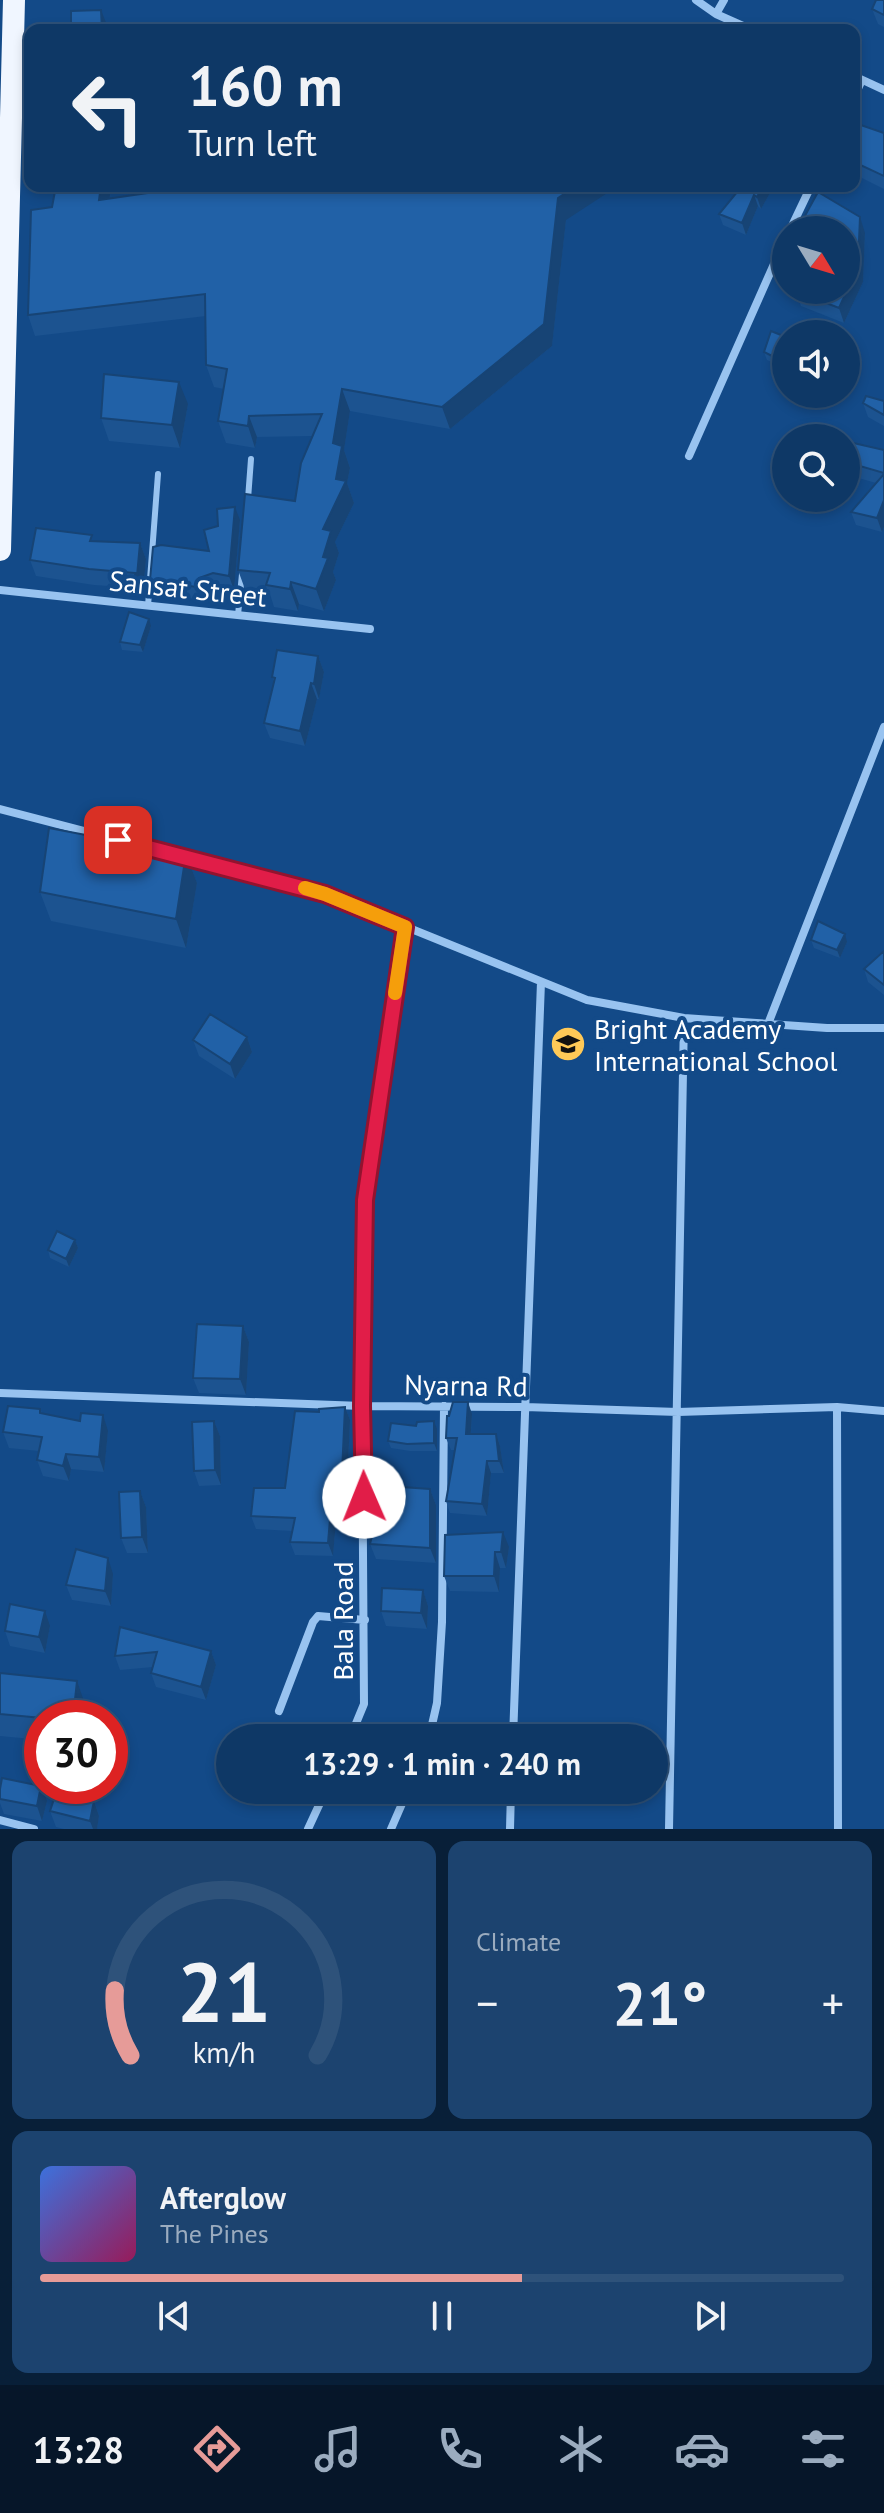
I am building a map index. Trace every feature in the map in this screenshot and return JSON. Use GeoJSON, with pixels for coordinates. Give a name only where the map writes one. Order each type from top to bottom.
{"type":"FeatureCollection","features":[{"type":"Feature","properties":{"kind":"highway"},"geometry":{"type":"LineString","coordinates":[[0,550],[6,80],[14,0]]}},
{"type":"Feature","properties":{"kind":"street"},"geometry":{"type":"LineString","coordinates":[[696,0],[738,24]]}},
{"type":"Feature","properties":{"kind":"street"},"geometry":{"type":"LineString","coordinates":[[716,14],[724,0]]}},
{"type":"Feature","properties":{"kind":"street"},"geometry":{"type":"LineString","coordinates":[[860,79],[884,90]]}},
{"type":"Feature","properties":{"kind":"street"},"geometry":{"type":"LineString","coordinates":[[797,216],[808,192]]}},
{"type":"Feature","properties":{"kind":"street"},"geometry":{"type":"LineString","coordinates":[[689,456],[772,269]]}},
{"type":"Feature","properties":{"kind":"street","name":"Sansat Street"},"geometry":{"type":"LineString","coordinates":[[0,590],[370,629]]}},
{"type":"Feature","properties":{"kind":"street"},"geometry":{"type":"LineString","coordinates":[[768,1024],[884,727]]}},
{"type":"Feature","properties":{"kind":"street"},"geometry":{"type":"LineString","coordinates":[[0,809],[148,847]]}},
{"type":"Feature","properties":{"kind":"street"},"geometry":{"type":"LineString","coordinates":[[163,851],[325,894],[587,1000],[684,1018],[827,1028],[884,1028]]}},
{"type":"Feature","properties":{"kind":"street","name":"Bala Road"},"geometry":{"type":"LineString","coordinates":[[356,1724],[364,1704],[362,1406],[365,1200],[405,927]]}},
{"type":"Feature","properties":{"kind":"street"},"geometry":{"type":"LineString","coordinates":[[514,1724],[541,982]]}},
{"type":"Feature","properties":{"kind":"street"},"geometry":{"type":"LineString","coordinates":[[669,1829],[684,1018]]}},
{"type":"Feature","properties":{"kind":"street","name":"Nyarna Rd"},"geometry":{"type":"LineString","coordinates":[[0,1393],[362,1406],[678,1412],[837,1407],[884,1411]]}},
{"type":"Feature","properties":{"kind":"street"},"geometry":{"type":"LineString","coordinates":[[432,1724],[437,1703],[442,1622],[444,1406]]}},
{"type":"Feature","properties":{"kind":"street"},"geometry":{"type":"LineString","coordinates":[[837,1407],[838,1829]]}},
{"type":"Feature","properties":{"kind":"street"},"geometry":{"type":"LineString","coordinates":[[279,1711],[318,1616],[365,1620]]}},
{"type":"Feature","properties":{"kind":"street"},"geometry":{"type":"LineString","coordinates":[[308,1829],[320,1804]]}},
{"type":"Feature","properties":{"kind":"street"},"geometry":{"type":"LineString","coordinates":[[391,1829],[402,1804]]}},
{"type":"Feature","properties":{"kind":"street"},"geometry":{"type":"LineString","coordinates":[[510,1829],[511,1804]]}},
{"type":"Feature","properties":{"kind":"street"},"geometry":{"type":"LineString","coordinates":[[0,1820],[34,1829]]}},
{"type":"Feature","properties":{"kind":"lane"},"geometry":{"type":"LineString","coordinates":[[248,506],[251,459]]}},
{"type":"Feature","properties":{"kind":"lane"},"geometry":{"type":"LineString","coordinates":[[148,606],[158,474]]}},
{"type":"Feature","properties":{"kind":"lane"},"geometry":{"type":"LineString","coordinates":[[238,615],[242,568]]}},
{"type":"Feature","properties":{"kind":"building"},"geometry":{"type":"Polygon","coordinates":[[[876,0],[884,0],[884,15],[872,9],[876,0]]]}},
{"type":"Feature","properties":{"kind":"building"},"geometry":{"type":"Polygon","coordinates":[[[101,10],[102,24],[71,24],[71,11],[101,10]]]}},
{"type":"Feature","properties":{"kind":"building"},"geometry":{"type":"Polygon","coordinates":[[[860,125],[884,133],[884,176],[860,165],[860,125]]]}},
{"type":"Feature","properties":{"kind":"building"},"geometry":{"type":"Polygon","coordinates":[[[55,192],[100,192],[99,200],[154,192],[567,192],[558,198],[544,324],[442,407],[342,389],[333,443],[342,446],[336,479],[346,481],[323,529],[331,531],[323,557],[328,558],[316,589],[291,582],[290,589],[266,585],[270,573],[238,570],[245,494],[295,501],[301,463],[322,414],[249,416],[248,426],[218,421],[227,369],[206,365],[205,294],[28,315],[31,210],[52,207],[55,192]]]}},
{"type":"Feature","properties":{"kind":"building"},"geometry":{"type":"Polygon","coordinates":[[[737,192],[760,192],[757,197],[754,195],[742,223],[719,214],[737,192]]]}},
{"type":"Feature","properties":{"kind":"building"},"geometry":{"type":"Polygon","coordinates":[[[818,192],[858,216],[805,216],[818,192]]]}},
{"type":"Feature","properties":{"kind":"building"},"geometry":{"type":"Polygon","coordinates":[[[771,331],[772,356],[764,352],[771,331]]]}},
{"type":"Feature","properties":{"kind":"building"},"geometry":{"type":"Polygon","coordinates":[[[104,374],[179,382],[172,425],[101,418],[104,374]]]}},
{"type":"Feature","properties":{"kind":"building"},"geometry":{"type":"Polygon","coordinates":[[[866,396],[884,401],[884,415],[863,403],[866,396]]]}},
{"type":"Feature","properties":{"kind":"building"},"geometry":{"type":"Polygon","coordinates":[[[860,445],[884,450],[884,473],[860,466],[860,445]]]}},
{"type":"Feature","properties":{"kind":"building"},"geometry":{"type":"Polygon","coordinates":[[[884,474],[884,500],[877,518],[851,512],[860,512],[860,502],[884,474]]]}},
{"type":"Feature","properties":{"kind":"building"},"geometry":{"type":"Polygon","coordinates":[[[235,507],[229,576],[213,573],[199,578],[196,587],[150,580],[153,547],[161,545],[209,551],[204,530],[218,526],[217,509],[235,507]]]}},
{"type":"Feature","properties":{"kind":"building"},"geometry":{"type":"Polygon","coordinates":[[[36,528],[92,535],[90,541],[140,543],[137,576],[136,573],[30,560],[36,528]]]}},
{"type":"Feature","properties":{"kind":"building"},"geometry":{"type":"Polygon","coordinates":[[[129,612],[149,619],[140,645],[120,642],[129,612]]]}},
{"type":"Feature","properties":{"kind":"building"},"geometry":{"type":"Polygon","coordinates":[[[277,650],[318,656],[314,684],[311,683],[300,731],[264,723],[275,678],[272,677],[277,650]]]}},
{"type":"Feature","properties":{"kind":"building"},"geometry":{"type":"Polygon","coordinates":[[[49,828],[186,854],[176,919],[40,892],[49,828]]]}},
{"type":"Feature","properties":{"kind":"building"},"geometry":{"type":"Polygon","coordinates":[[[818,921],[845,934],[837,950],[811,940],[818,921]]]}},
{"type":"Feature","properties":{"kind":"building"},"geometry":{"type":"Polygon","coordinates":[[[884,951],[884,985],[864,969],[884,951]]]}},
{"type":"Feature","properties":{"kind":"building"},"geometry":{"type":"Polygon","coordinates":[[[210,1014],[247,1037],[230,1064],[193,1040],[210,1014]]]}},
{"type":"Feature","properties":{"kind":"building"},"geometry":{"type":"Polygon","coordinates":[[[57,1231],[75,1240],[66,1259],[48,1250],[57,1231]]]}},
{"type":"Feature","properties":{"kind":"building"},"geometry":{"type":"Polygon","coordinates":[[[197,1324],[243,1326],[240,1379],[193,1378],[197,1324]]]}},
{"type":"Feature","properties":{"kind":"building"},"geometry":{"type":"Polygon","coordinates":[[[453,1402],[468,1402],[466,1434],[496,1434],[499,1461],[487,1461],[482,1504],[446,1501],[457,1438],[446,1438],[447,1416],[453,1402]]]}},
{"type":"Feature","properties":{"kind":"building"},"geometry":{"type":"Polygon","coordinates":[[[8,1406],[40,1409],[40,1413],[80,1421],[81,1413],[103,1415],[99,1457],[66,1454],[63,1466],[37,1460],[42,1437],[3,1432],[8,1406]]]}},
{"type":"Feature","properties":{"kind":"building"},"geometry":{"type":"Polygon","coordinates":[[[345,1407],[342,1473],[334,1472],[328,1543],[290,1542],[295,1518],[251,1516],[254,1488],[285,1488],[295,1411],[319,1412],[319,1409],[345,1407]]]}},
{"type":"Feature","properties":{"kind":"building"},"geometry":{"type":"Polygon","coordinates":[[[214,1421],[215,1470],[194,1471],[192,1422],[214,1421]]]}},
{"type":"Feature","properties":{"kind":"building"},"geometry":{"type":"Polygon","coordinates":[[[434,1421],[434,1443],[388,1441],[391,1423],[416,1426],[417,1422],[434,1421]]]}},
{"type":"Feature","properties":{"kind":"building"},"geometry":{"type":"Polygon","coordinates":[[[372,1485],[430,1489],[430,1548],[370,1544],[376,1519],[370,1518],[372,1485]]]}},
{"type":"Feature","properties":{"kind":"building"},"geometry":{"type":"Polygon","coordinates":[[[140,1491],[142,1537],[121,1538],[119,1492],[140,1491]]]}},
{"type":"Feature","properties":{"kind":"building"},"geometry":{"type":"Polygon","coordinates":[[[503,1532],[501,1552],[495,1552],[494,1576],[444,1576],[445,1535],[503,1532]]]}},
{"type":"Feature","properties":{"kind":"building"},"geometry":{"type":"Polygon","coordinates":[[[76,1549],[108,1558],[105,1591],[66,1585],[76,1549]]]}},
{"type":"Feature","properties":{"kind":"building"},"geometry":{"type":"Polygon","coordinates":[[[382,1588],[423,1590],[421,1613],[381,1611],[382,1588]]]}},
{"type":"Feature","properties":{"kind":"building"},"geometry":{"type":"Polygon","coordinates":[[[10,1604],[45,1611],[39,1637],[5,1631],[10,1604]]]}},
{"type":"Feature","properties":{"kind":"building"},"geometry":{"type":"Polygon","coordinates":[[[120,1627],[211,1651],[201,1687],[151,1673],[157,1652],[115,1656],[120,1627]]]}},
{"type":"Feature","properties":{"kind":"building"},"geometry":{"type":"Polygon","coordinates":[[[0,1673],[77,1681],[75,1700],[24,1700],[24,1716],[0,1714],[0,1673]]]}},
{"type":"Feature","properties":{"kind":"building"},"geometry":{"type":"Polygon","coordinates":[[[2,1778],[24,1783],[24,1804],[0,1799],[2,1778]]]}},
{"type":"Feature","properties":{"kind":"building"},"geometry":{"type":"Polygon","coordinates":[[[52,1804],[93,1804],[90,1821],[50,1811],[52,1804]]]}},
{"type":"Feature","properties":{"kind":"slow traffic"},"geometry":{"type":"LineString","coordinates":[[305,888],[405,927],[395,993]]}},
{"type":"Feature","properties":{"kind":"place","name":"Bright Academy International School"},"geometry":{"type":"Point","coordinates":[568,1044]}},
{"type":"Feature","properties":{"kind":"route"},"geometry":{"type":"LineString","coordinates":[[118,840],[325,894],[405,927],[365,1200],[364,1497]]}}]}
